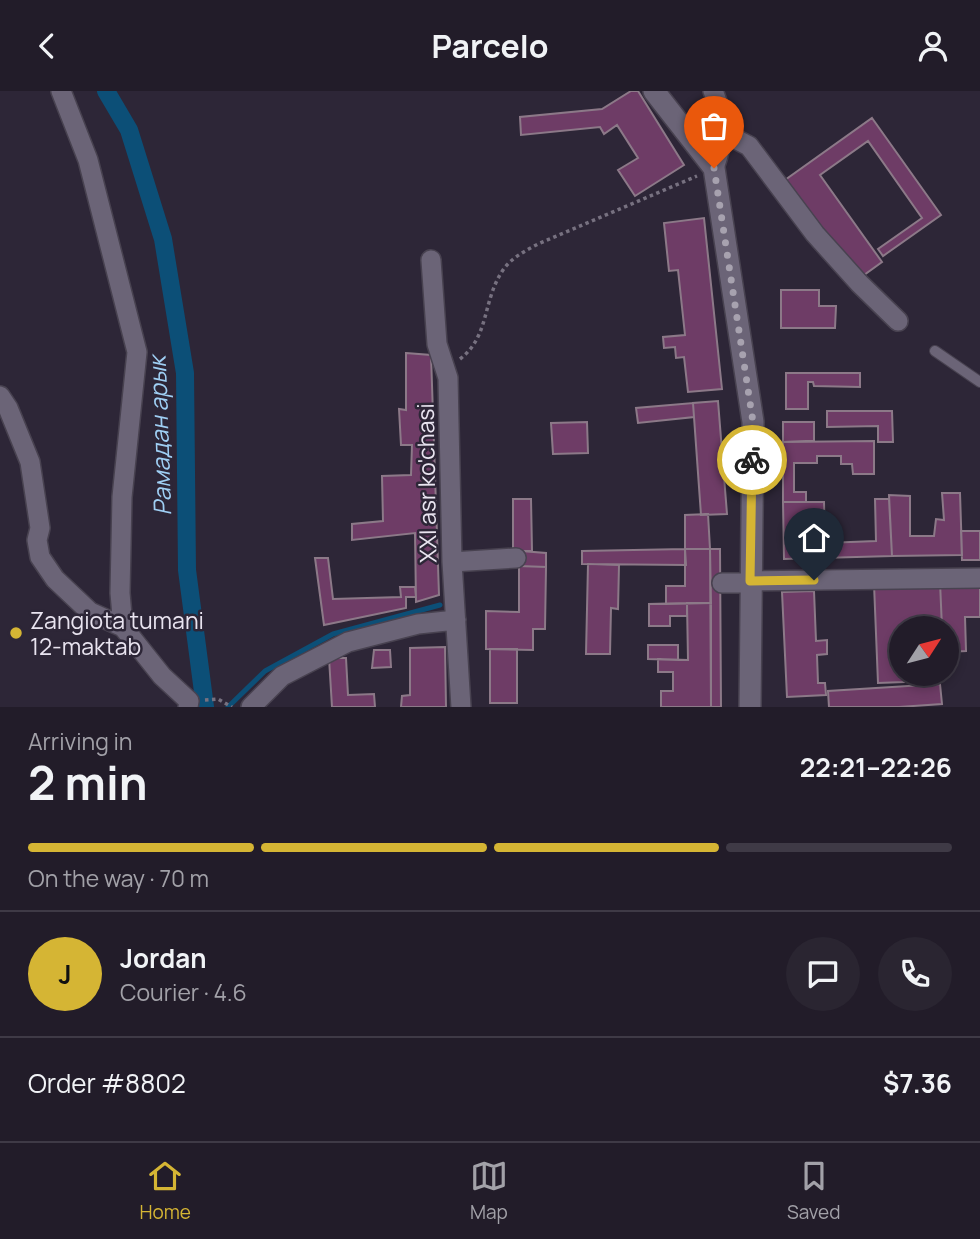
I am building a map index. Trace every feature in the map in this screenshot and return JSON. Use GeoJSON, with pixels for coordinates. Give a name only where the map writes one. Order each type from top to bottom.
{"type":"FeatureCollection","features":[{"type":"Feature","properties":{"kind":"street"},"geometry":{"type":"LineString","coordinates":[[61,91],[88,160],[137,352],[122,497],[120,593],[123,627]]}},
{"type":"Feature","properties":{"kind":"street"},"geometry":{"type":"LineString","coordinates":[[654,91],[714,168]]}},
{"type":"Feature","properties":{"kind":"street"},"geometry":{"type":"LineString","coordinates":[[713,91],[721,110],[722,132],[722,144],[714,168],[753,422],[750,707]]}},
{"type":"Feature","properties":{"kind":"street"},"geometry":{"type":"LineString","coordinates":[[722,132],[749,146],[815,234],[898,321]]}},
{"type":"Feature","properties":{"kind":"street","name":"XXI asr ko'chasi"},"geometry":{"type":"LineString","coordinates":[[431,260],[437,344],[448,378],[453,562],[461,707]]}},
{"type":"Feature","properties":{"kind":"street"},"geometry":{"type":"LineString","coordinates":[[0,396],[8,408],[30,462],[40,528],[37,540],[40,557],[55,579],[90,612],[123,627],[162,676],[189,701],[188,707]]}},
{"type":"Feature","properties":{"kind":"street"},"geometry":{"type":"LineString","coordinates":[[453,562],[516,558]]}},
{"type":"Feature","properties":{"kind":"street"},"geometry":{"type":"LineString","coordinates":[[722,583],[980,579]]}},
{"type":"Feature","properties":{"kind":"street"},"geometry":{"type":"LineString","coordinates":[[251,707],[282,676],[348,642],[418,624],[456,620]]}},
{"type":"Feature","properties":{"kind":"lane"},"geometry":{"type":"LineString","coordinates":[[934,351],[980,382]]}},
{"type":"Feature","properties":{"kind":"path"},"geometry":{"type":"LineString","coordinates":[[448,378],[449,366],[471,351],[478,341],[484,314],[502,271],[517,256],[538,244],[714,168]]}},
{"type":"Feature","properties":{"kind":"path"},"geometry":{"type":"LineString","coordinates":[[218,699],[232,707]]}},
{"type":"Feature","properties":{"kind":"building"},"geometry":{"type":"Polygon","coordinates":[[[631,91],[638,91],[684,165],[635,196],[618,170],[638,158],[617,125],[604,134],[600,127],[521,135],[520,117],[602,109],[631,91]]]}},
{"type":"Feature","properties":{"kind":"building"},"geometry":{"type":"Polygon","coordinates":[[[872,118],[941,215],[883,256],[878,249],[922,218],[868,141],[820,175],[882,262],[857,280],[785,180],[872,118]]]}},
{"type":"Feature","properties":{"kind":"building"},"geometry":{"type":"Polygon","coordinates":[[[704,218],[722,389],[688,392],[684,357],[676,358],[675,347],[664,348],[663,337],[685,335],[678,270],[669,271],[664,223],[704,218]]]}},
{"type":"Feature","properties":{"kind":"building"},"geometry":{"type":"Polygon","coordinates":[[[781,290],[819,290],[819,306],[836,306],[835,328],[781,328],[781,290]]]}},
{"type":"Feature","properties":{"kind":"building"},"geometry":{"type":"Polygon","coordinates":[[[406,353],[431,355],[439,595],[416,602],[415,533],[352,540],[352,524],[383,521],[382,476],[411,475],[412,445],[401,445],[399,409],[406,410],[406,353]]]}},
{"type":"Feature","properties":{"kind":"building"},"geometry":{"type":"Polygon","coordinates":[[[786,373],[860,373],[860,387],[814,386],[813,382],[808,382],[808,409],[786,409],[786,373]]]}},
{"type":"Feature","properties":{"kind":"building"},"geometry":{"type":"Polygon","coordinates":[[[718,401],[727,514],[701,515],[693,403],[718,401]]]}},
{"type":"Feature","properties":{"kind":"building"},"geometry":{"type":"Polygon","coordinates":[[[693,403],[694,417],[638,423],[636,408],[693,403]]]}},
{"type":"Feature","properties":{"kind":"building"},"geometry":{"type":"Polygon","coordinates":[[[827,411],[892,411],[893,442],[878,442],[878,426],[827,427],[827,411]]]}},
{"type":"Feature","properties":{"kind":"building"},"geometry":{"type":"Polygon","coordinates":[[[587,422],[588,453],[553,454],[551,423],[587,422]]]}},
{"type":"Feature","properties":{"kind":"building"},"geometry":{"type":"Polygon","coordinates":[[[783,422],[814,422],[814,441],[783,442],[783,422]]]}},
{"type":"Feature","properties":{"kind":"building"},"geometry":{"type":"Polygon","coordinates":[[[874,441],[874,474],[853,474],[852,464],[841,464],[841,456],[817,456],[817,463],[794,463],[794,492],[806,492],[806,502],[783,502],[783,442],[874,441]]]}},
{"type":"Feature","properties":{"kind":"building"},"geometry":{"type":"Polygon","coordinates":[[[942,493],[960,493],[962,555],[892,556],[889,495],[910,496],[910,536],[934,536],[936,519],[944,520],[942,493]]]}},
{"type":"Feature","properties":{"kind":"building"},"geometry":{"type":"Polygon","coordinates":[[[513,499],[531,499],[532,551],[513,551],[513,499]]]}},
{"type":"Feature","properties":{"kind":"building"},"geometry":{"type":"Polygon","coordinates":[[[875,499],[889,499],[892,556],[784,559],[783,502],[824,502],[825,543],[876,541],[875,499]]]}},
{"type":"Feature","properties":{"kind":"building"},"geometry":{"type":"Polygon","coordinates":[[[708,514],[710,549],[685,549],[685,515],[708,514]]]}},
{"type":"Feature","properties":{"kind":"building"},"geometry":{"type":"Polygon","coordinates":[[[961,531],[980,531],[980,560],[962,560],[961,531]]]}},
{"type":"Feature","properties":{"kind":"building"},"geometry":{"type":"Polygon","coordinates":[[[685,549],[710,549],[711,603],[666,604],[666,586],[685,586],[685,549]]]}},
{"type":"Feature","properties":{"kind":"building"},"geometry":{"type":"Polygon","coordinates":[[[685,549],[686,565],[582,564],[582,551],[685,549]]]}},
{"type":"Feature","properties":{"kind":"building"},"geometry":{"type":"Polygon","coordinates":[[[710,549],[720,549],[721,707],[711,707],[710,549]]]}},
{"type":"Feature","properties":{"kind":"building"},"geometry":{"type":"Polygon","coordinates":[[[521,551],[546,553],[546,567],[519,566],[521,551]]]}},
{"type":"Feature","properties":{"kind":"building"},"geometry":{"type":"Polygon","coordinates":[[[315,558],[328,558],[333,599],[401,597],[400,587],[415,587],[416,597],[406,597],[406,608],[324,625],[315,558]]]}},
{"type":"Feature","properties":{"kind":"building"},"geometry":{"type":"Polygon","coordinates":[[[588,564],[619,565],[618,609],[611,608],[610,654],[586,654],[588,564]]]}},
{"type":"Feature","properties":{"kind":"building"},"geometry":{"type":"Polygon","coordinates":[[[519,566],[546,567],[545,629],[533,629],[533,650],[486,649],[486,611],[519,612],[519,566]]]}},
{"type":"Feature","properties":{"kind":"building"},"geometry":{"type":"Polygon","coordinates":[[[980,581],[980,617],[965,617],[966,651],[959,651],[959,616],[941,616],[940,582],[980,581]]]}},
{"type":"Feature","properties":{"kind":"building"},"geometry":{"type":"Polygon","coordinates":[[[940,582],[941,616],[889,616],[889,683],[878,683],[874,584],[940,582]]]}},
{"type":"Feature","properties":{"kind":"building"},"geometry":{"type":"Polygon","coordinates":[[[814,591],[816,641],[827,640],[827,654],[817,655],[818,683],[825,683],[826,695],[787,697],[782,592],[814,591]]]}},
{"type":"Feature","properties":{"kind":"building"},"geometry":{"type":"Polygon","coordinates":[[[687,603],[711,603],[711,707],[661,707],[661,691],[673,691],[673,672],[658,672],[658,659],[688,660],[687,603]]]}},
{"type":"Feature","properties":{"kind":"building"},"geometry":{"type":"Polygon","coordinates":[[[687,603],[687,616],[670,616],[670,626],[649,626],[649,604],[687,603]]]}},
{"type":"Feature","properties":{"kind":"building"},"geometry":{"type":"Polygon","coordinates":[[[648,645],[678,645],[678,660],[648,659],[648,645]]]}},
{"type":"Feature","properties":{"kind":"building"},"geometry":{"type":"Polygon","coordinates":[[[445,647],[446,707],[401,707],[402,696],[410,695],[410,648],[445,647]]]}},
{"type":"Feature","properties":{"kind":"building"},"geometry":{"type":"Polygon","coordinates":[[[490,649],[517,649],[517,703],[490,703],[490,649]]]}},
{"type":"Feature","properties":{"kind":"building"},"geometry":{"type":"Polygon","coordinates":[[[374,650],[390,650],[391,667],[372,668],[374,650]]]}},
{"type":"Feature","properties":{"kind":"building"},"geometry":{"type":"Polygon","coordinates":[[[329,658],[346,658],[348,695],[374,694],[375,707],[332,707],[329,658]]]}},
{"type":"Feature","properties":{"kind":"building"},"geometry":{"type":"Polygon","coordinates":[[[940,686],[942,704],[829,707],[828,691],[940,686]]]}},
{"type":"Feature","properties":{"kind":"waterway","name":"Рамадан арык"},"geometry":{"type":"LineString","coordinates":[[106,91],[129,130],[163,239],[185,373],[187,570],[205,707]]}},
{"type":"Feature","properties":{"kind":"waterway"},"geometry":{"type":"LineString","coordinates":[[228,707],[265,671],[333,634],[440,605]]}},
{"type":"Feature","properties":{"kind":"way so far"},"geometry":{"type":"LineString","coordinates":[[714,168],[753,422],[752,460]]}},
{"type":"Feature","properties":{"kind":"place","name":"Zangiota tumani 12-maktab"},"geometry":{"type":"Point","coordinates":[16,633]}},
{"type":"Feature","properties":{"kind":"route"},"geometry":{"type":"LineString","coordinates":[[752,460],[750,581],[814,580]]}}]}
